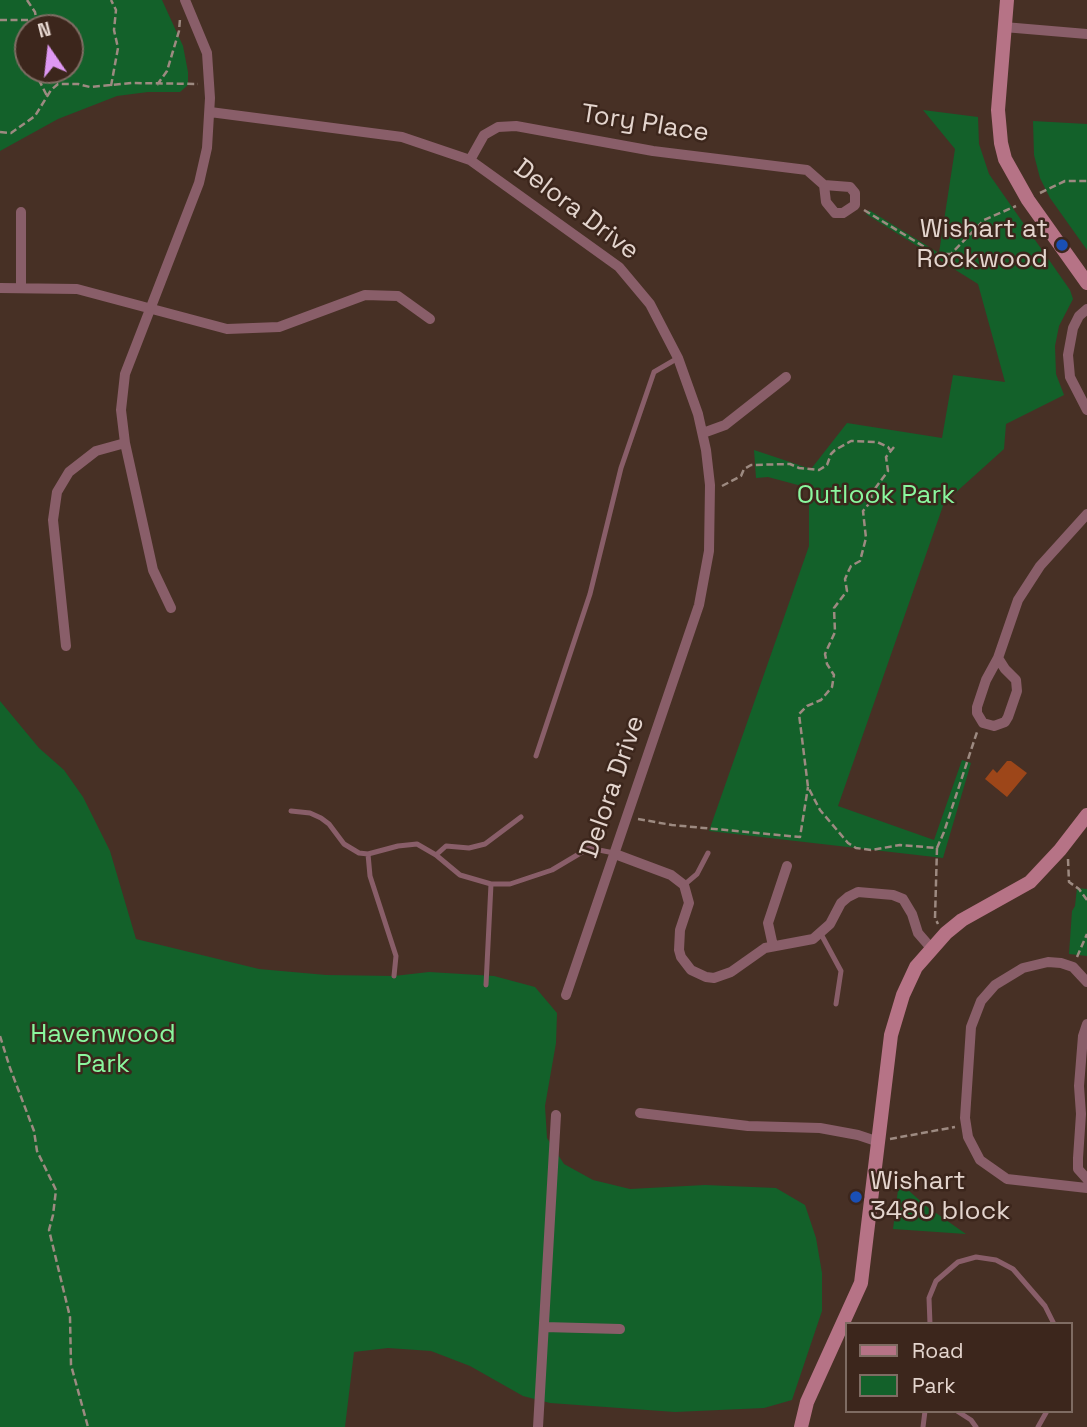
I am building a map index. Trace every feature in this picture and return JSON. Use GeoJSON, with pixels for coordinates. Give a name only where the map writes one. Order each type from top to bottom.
{"type":"FeatureCollection","features":[{"type":"Feature","properties":{"kind":"street"},"geometry":{"type":"LineString","coordinates":[[171,608],[153,570],[125,443],[121,411],[125,374],[199,183],[207,148],[210,84],[207,53],[186,0]]}},
{"type":"Feature","properties":{"kind":"street"},"geometry":{"type":"LineString","coordinates":[[1007,0],[998,110],[1001,143],[1012,174],[1087,283]]}},
{"type":"Feature","properties":{"kind":"street"},"geometry":{"type":"LineString","coordinates":[[1004,27],[1087,34]]}},
{"type":"Feature","properties":{"kind":"street","name":"Delora Drive"},"geometry":{"type":"LineString","coordinates":[[210,112],[402,137],[470,160],[619,267],[650,303],[678,358],[703,433],[710,485],[709,551],[699,605],[566,995]]}},
{"type":"Feature","properties":{"kind":"street","name":"Tory Place"},"geometry":{"type":"LineString","coordinates":[[470,160],[484,135],[498,127],[516,126],[653,151],[807,170],[824,184],[850,187],[855,193],[855,205]]}},
{"type":"Feature","properties":{"kind":"street"},"geometry":{"type":"LineString","coordinates":[[824,184],[826,202],[835,213],[843,213],[855,205]]}},
{"type":"Feature","properties":{"kind":"street"},"geometry":{"type":"LineString","coordinates":[[21,212],[21,287]]}},
{"type":"Feature","properties":{"kind":"street"},"geometry":{"type":"LineString","coordinates":[[0,288],[77,289],[227,329],[279,327],[365,295],[398,296],[430,318]]}},
{"type":"Feature","properties":{"kind":"street"},"geometry":{"type":"LineString","coordinates":[[1087,309],[1079,316],[1073,328],[1068,355],[1070,377],[1087,410]]}},
{"type":"Feature","properties":{"kind":"street"},"geometry":{"type":"LineString","coordinates":[[703,433],[724,425],[786,377]]}},
{"type":"Feature","properties":{"kind":"street"},"geometry":{"type":"LineString","coordinates":[[66,646],[53,520],[57,492],[69,472],[96,451],[125,443]]}},
{"type":"Feature","properties":{"kind":"street"},"geometry":{"type":"LineString","coordinates":[[998,658],[1016,680],[1017,691],[1005,722],[994,726],[983,723],[977,713],[977,707],[1018,600],[1040,566],[1087,514]]}},
{"type":"Feature","properties":{"kind":"street"},"geometry":{"type":"LineString","coordinates":[[801,1427],[807,1402],[861,1283],[891,1035],[903,995],[916,967],[931,947],[962,920],[1030,882],[1060,850],[1087,815]]}},
{"type":"Feature","properties":{"kind":"street"},"geometry":{"type":"LineString","coordinates":[[615,853],[671,875],[684,885],[689,903],[678,943],[681,957],[691,970],[706,977],[723,976],[758,952],[773,946],[803,942],[821,934],[841,904],[858,892],[893,895],[908,905],[918,933],[931,947]]}},
{"type":"Feature","properties":{"kind":"street"},"geometry":{"type":"LineString","coordinates":[[773,946],[768,923],[788,866]]}},
{"type":"Feature","properties":{"kind":"street"},"geometry":{"type":"LineString","coordinates":[[1087,982],[1073,967],[1061,962],[1048,962],[1023,968],[995,985],[975,1013],[969,1041],[965,1106],[966,1125],[972,1147],[980,1160],[991,1170],[1007,1179],[1087,1188]]}},
{"type":"Feature","properties":{"kind":"street"},"geometry":{"type":"LineString","coordinates":[[1087,1024],[1083,1036],[1079,1086],[1079,1169],[1087,1179]]}},
{"type":"Feature","properties":{"kind":"street"},"geometry":{"type":"LineString","coordinates":[[640,1113],[748,1126],[820,1128],[879,1142]]}},
{"type":"Feature","properties":{"kind":"street"},"geometry":{"type":"LineString","coordinates":[[538,1427],[556,1115]]}},
{"type":"Feature","properties":{"kind":"street"},"geometry":{"type":"LineString","coordinates":[[1058,1184],[1079,1169]]}},
{"type":"Feature","properties":{"kind":"street"},"geometry":{"type":"LineString","coordinates":[[544,1327],[620,1329]]}},
{"type":"Feature","properties":{"kind":"lane"},"geometry":{"type":"LineString","coordinates":[[536,756],[590,594],[621,468],[654,372],[678,358]]}},
{"type":"Feature","properties":{"kind":"lane"},"geometry":{"type":"LineString","coordinates":[[291,811],[310,813],[321,818],[344,844],[359,853],[368,854],[407,844],[417,845],[436,855],[460,876],[491,884],[510,884],[541,874],[561,866],[589,848],[615,853]]}},
{"type":"Feature","properties":{"kind":"lane"},"geometry":{"type":"LineString","coordinates":[[436,855],[446,846],[468,848],[485,844],[521,817]]}},
{"type":"Feature","properties":{"kind":"lane"},"geometry":{"type":"LineString","coordinates":[[684,885],[697,874],[708,853]]}},
{"type":"Feature","properties":{"kind":"lane"},"geometry":{"type":"LineString","coordinates":[[368,854],[370,876],[396,956],[394,976]]}},
{"type":"Feature","properties":{"kind":"lane"},"geometry":{"type":"LineString","coordinates":[[486,985],[491,884]]}},
{"type":"Feature","properties":{"kind":"lane"},"geometry":{"type":"LineString","coordinates":[[821,934],[841,971],[836,1004]]}},
{"type":"Feature","properties":{"kind":"lane"},"geometry":{"type":"LineString","coordinates":[[930,1322],[929,1298],[936,1281],[957,1262],[976,1257],[996,1260],[1013,1269],[1045,1306],[1053,1322]]}},
{"type":"Feature","properties":{"kind":"lane"},"geometry":{"type":"LineString","coordinates":[[960,1413],[976,1427]]}},
{"type":"Feature","properties":{"kind":"path"},"geometry":{"type":"LineString","coordinates":[[111,0],[116,10],[114,30],[118,48],[111,86]]}},
{"type":"Feature","properties":{"kind":"path"},"geometry":{"type":"LineString","coordinates":[[157,85],[167,71],[180,18],[192,13]]}},
{"type":"Feature","properties":{"kind":"path"},"geometry":{"type":"LineString","coordinates":[[41,84],[47,96]]}},
{"type":"Feature","properties":{"kind":"path"},"geometry":{"type":"LineString","coordinates":[[0,132],[11,133],[17,130],[40,110],[47,96],[58,84],[210,84]]}},
{"type":"Feature","properties":{"kind":"path"},"geometry":{"type":"LineString","coordinates":[[855,205],[936,254],[951,254],[984,220],[1062,182],[1087,181]]}},
{"type":"Feature","properties":{"kind":"path"},"geometry":{"type":"LineString","coordinates":[[710,485],[716,487],[730,483],[751,465],[784,463],[811,471],[819,470],[827,465],[835,450],[851,441],[877,442],[890,450]]}},
{"type":"Feature","properties":{"kind":"path"},"geometry":{"type":"LineString","coordinates":[[626,817],[672,825],[800,838],[808,787],[799,715],[807,706],[821,700],[832,687],[834,675],[827,664],[825,654],[835,632],[834,608],[847,592],[845,579],[851,566],[860,561],[866,538],[863,511],[872,500],[871,494],[888,471],[886,457],[894,447]]}},
{"type":"Feature","properties":{"kind":"path"},"geometry":{"type":"LineString","coordinates":[[946,933],[934,918],[937,848],[978,729],[983,723]]}},
{"type":"Feature","properties":{"kind":"path"},"geometry":{"type":"LineString","coordinates":[[808,787],[820,810],[848,843],[856,848],[871,850],[900,845],[937,848]]}},
{"type":"Feature","properties":{"kind":"path"},"geometry":{"type":"LineString","coordinates":[[1060,850],[1068,854],[1069,882],[1079,889],[1087,901]]}},
{"type":"Feature","properties":{"kind":"path"},"geometry":{"type":"LineString","coordinates":[[1073,967],[1087,934]]}},
{"type":"Feature","properties":{"kind":"path"},"geometry":{"type":"LineString","coordinates":[[0,1036],[34,1131],[37,1151],[55,1191],[49,1230],[70,1317],[71,1365],[88,1427]]}},
{"type":"Feature","properties":{"kind":"path"},"geometry":{"type":"LineString","coordinates":[[879,1142],[966,1125]]}},
{"type":"Feature","properties":{"kind":"green space"},"geometry":{"type":"Polygon","coordinates":[[[0,0],[162,0],[183,46],[188,85],[180,92],[117,96],[58,119],[0,151],[0,0]]]}},
{"type":"Feature","properties":{"kind":"green space","name":"Outlook Park"},"geometry":{"type":"Polygon","coordinates":[[[923,110],[978,117],[979,144],[989,174],[1070,290],[1073,299],[1059,326],[1055,346],[1056,374],[1064,395],[1006,424],[1004,449],[944,503],[838,806],[934,840],[962,760],[971,763],[943,858],[709,831],[809,546],[809,488],[768,477],[756,478],[754,450],[811,469],[847,423],[942,438],[953,375],[1005,382],[978,284],[866,214],[869,210],[939,253],[955,149],[923,110]]]}},
{"type":"Feature","properties":{"kind":"green space"},"geometry":{"type":"Polygon","coordinates":[[[1033,121],[1087,124],[1087,250],[1050,198],[1040,178],[1034,155],[1033,121]]]}},
{"type":"Feature","properties":{"kind":"green space","name":"Havenwood Park"},"geometry":{"type":"Polygon","coordinates":[[[0,701],[39,748],[64,770],[83,797],[110,851],[136,939],[259,969],[326,975],[394,976],[429,972],[494,976],[535,987],[557,1013],[556,1043],[545,1106],[547,1138],[564,1164],[593,1180],[630,1189],[705,1185],[776,1188],[805,1205],[816,1238],[822,1273],[822,1311],[792,1400],[764,1408],[675,1412],[550,1403],[523,1396],[470,1366],[431,1351],[388,1348],[354,1352],[345,1427],[0,1427],[0,701]]]}},
{"type":"Feature","properties":{"kind":"green space"},"geometry":{"type":"Polygon","coordinates":[[[1077,888],[1087,889],[1087,956],[1069,954],[1072,911],[1077,888]]]}},
{"type":"Feature","properties":{"kind":"green space"},"geometry":{"type":"Polygon","coordinates":[[[899,1182],[926,1206],[966,1234],[893,1229],[899,1182]]]}},
{"type":"Feature","properties":{"kind":"building"},"geometry":{"type":"Polygon","coordinates":[[[1007,761],[1027,773],[1007,797],[985,779],[993,769],[997,773],[1007,761]]]}},
{"type":"Feature","properties":{"kind":"place","name":"Wishart at Rockwood"},"geometry":{"type":"Point","coordinates":[1062,245]}},
{"type":"Feature","properties":{"kind":"place","name":"Wishart 3480 block"},"geometry":{"type":"Point","coordinates":[856,1197]}}]}
